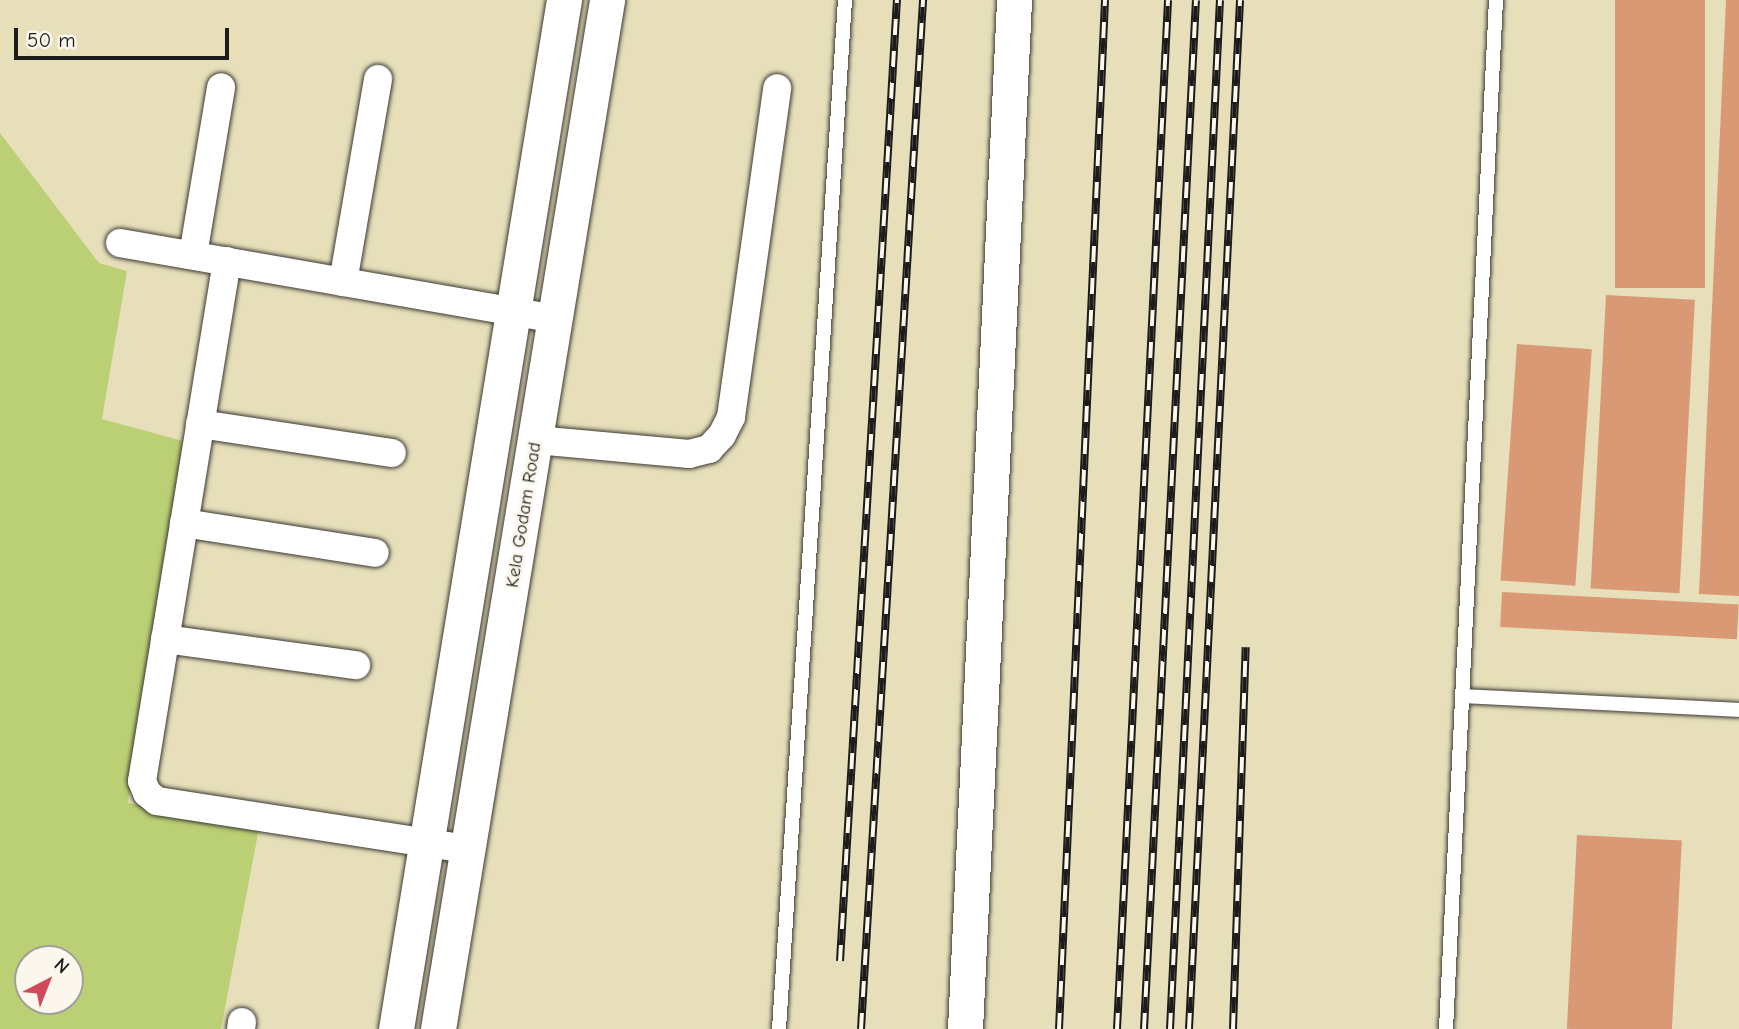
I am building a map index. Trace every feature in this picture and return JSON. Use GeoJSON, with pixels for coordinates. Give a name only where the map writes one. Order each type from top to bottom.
{"type":"FeatureCollection","features":[{"type":"Feature","properties":{"kind":"street"},"geometry":{"type":"LineString","coordinates":[[396,1029],[564,0]]}},
{"type":"Feature","properties":{"kind":"street","name":"Kela Godam Road"},"geometry":{"type":"LineString","coordinates":[[438,1029],[607,0]]}},
{"type":"Feature","properties":{"kind":"street"},"geometry":{"type":"LineString","coordinates":[[965,1029],[1014,0]]}},
{"type":"Feature","properties":{"kind":"street"},"geometry":{"type":"LineString","coordinates":[[343,282],[378,79]]}},
{"type":"Feature","properties":{"kind":"street"},"geometry":{"type":"LineString","coordinates":[[193,255],[221,87]]}},
{"type":"Feature","properties":{"kind":"street"},"geometry":{"type":"LineString","coordinates":[[536,440],[689,454],[709,449],[722,435],[732,417],[777,88]]}},
{"type":"Feature","properties":{"kind":"street"},"geometry":{"type":"LineString","coordinates":[[120,243],[556,319]]}},
{"type":"Feature","properties":{"kind":"street"},"geometry":{"type":"LineString","coordinates":[[227,261],[142,781],[157,801],[468,849]]}},
{"type":"Feature","properties":{"kind":"street"},"geometry":{"type":"LineString","coordinates":[[200,424],[392,453]]}},
{"type":"Feature","properties":{"kind":"street"},"geometry":{"type":"LineString","coordinates":[[184,523],[375,553]]}},
{"type":"Feature","properties":{"kind":"street"},"geometry":{"type":"LineString","coordinates":[[165,639],[356,665]]}},
{"type":"Feature","properties":{"kind":"lane"},"geometry":{"type":"LineString","coordinates":[[779,1029],[845,0]]}},
{"type":"Feature","properties":{"kind":"lane"},"geometry":{"type":"LineString","coordinates":[[1446,1029],[1496,0]]}},
{"type":"Feature","properties":{"kind":"lane"},"geometry":{"type":"LineString","coordinates":[[1464,696],[1739,710]]}},
{"type":"Feature","properties":{"kind":"green space"},"geometry":{"type":"Polygon","coordinates":[[[0,133],[99,263],[127,271],[102,419],[183,441],[128,803],[259,828],[221,1029],[0,1029],[0,133]]]}},
{"type":"Feature","properties":{"kind":"building"},"geometry":{"type":"Polygon","coordinates":[[[1615,0],[1705,0],[1705,288],[1615,288],[1615,0]]]}},
{"type":"Feature","properties":{"kind":"building"},"geometry":{"type":"Polygon","coordinates":[[[1726,0],[1739,0],[1739,596],[1699,594],[1726,0]]]}},
{"type":"Feature","properties":{"kind":"building"},"geometry":{"type":"Polygon","coordinates":[[[1606,295],[1695,300],[1679,593],[1591,589],[1606,295]]]}},
{"type":"Feature","properties":{"kind":"building"},"geometry":{"type":"Polygon","coordinates":[[[1517,344],[1592,349],[1575,586],[1500,580],[1517,344]]]}},
{"type":"Feature","properties":{"kind":"building"},"geometry":{"type":"Polygon","coordinates":[[[1502,592],[1739,604],[1737,639],[1500,627],[1502,592]]]}},
{"type":"Feature","properties":{"kind":"building"},"geometry":{"type":"Polygon","coordinates":[[[1577,835],[1682,840],[1672,1029],[1567,1029],[1577,835]]]}},
{"type":"Feature","properties":{"kind":"railway"},"geometry":{"type":"LineString","coordinates":[[840,961],[897,0]]}},
{"type":"Feature","properties":{"kind":"railway"},"geometry":{"type":"LineString","coordinates":[[861,1029],[923,0]]}},
{"type":"Feature","properties":{"kind":"railway"},"geometry":{"type":"LineString","coordinates":[[1059,1029],[1105,0]]}},
{"type":"Feature","properties":{"kind":"railway"},"geometry":{"type":"LineString","coordinates":[[1117,1029],[1168,0]]}},
{"type":"Feature","properties":{"kind":"railway"},"geometry":{"type":"LineString","coordinates":[[1144,1029],[1196,0]]}},
{"type":"Feature","properties":{"kind":"railway"},"geometry":{"type":"LineString","coordinates":[[1170,1029],[1220,0]]}},
{"type":"Feature","properties":{"kind":"railway"},"geometry":{"type":"LineString","coordinates":[[1189,1029],[1240,0]]}},
{"type":"Feature","properties":{"kind":"railway"},"geometry":{"type":"LineString","coordinates":[[1233,1029],[1246,647]]}}]}
